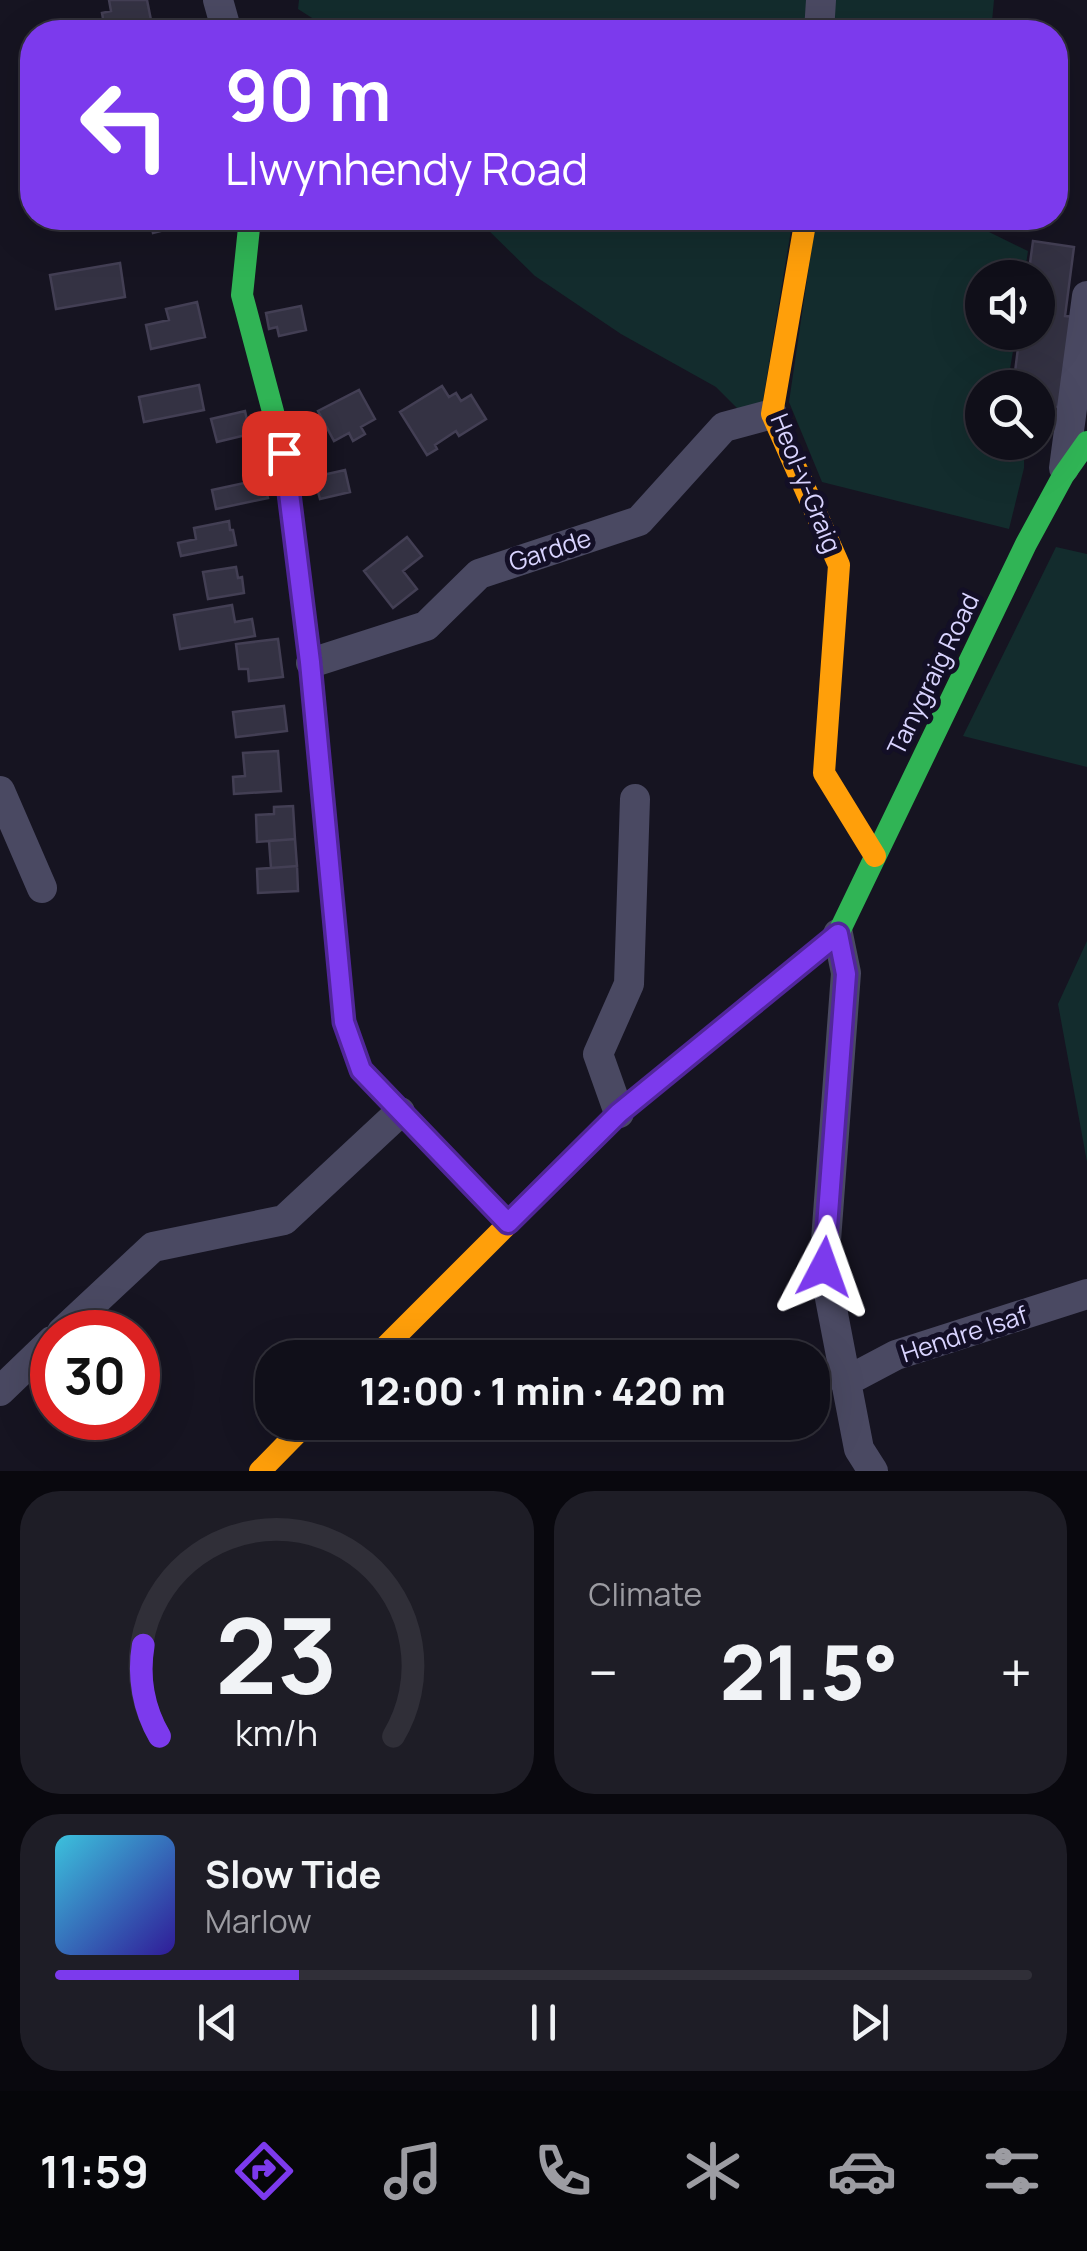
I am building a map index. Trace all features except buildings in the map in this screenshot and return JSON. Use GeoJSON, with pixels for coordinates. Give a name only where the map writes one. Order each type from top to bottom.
{"type":"FeatureCollection","features":[{"type":"Feature","properties":{"kind":"street"},"geometry":{"type":"LineString","coordinates":[[249,230],[242,295],[284,453],[310,662],[344,1022],[361,1070],[508,1223]]}},
{"type":"Feature","properties":{"kind":"street","name":"Heol-y-Graig"},"geometry":{"type":"LineString","coordinates":[[804,230],[772,414],[839,566],[824,773],[876,856]]}},
{"type":"Feature","properties":{"kind":"street"},"geometry":{"type":"LineString","coordinates":[[1063,476],[1087,296]]}},
{"type":"Feature","properties":{"kind":"street","name":"Gardde"},"geometry":{"type":"LineString","coordinates":[[310,662],[426,626],[478,574],[638,521],[724,427],[772,414]]}},
{"type":"Feature","properties":{"kind":"street","name":"Tanygraig Road"},"geometry":{"type":"LineString","coordinates":[[838,934],[1026,544],[1063,476],[1087,442]]}},
{"type":"Feature","properties":{"kind":"street"},"geometry":{"type":"LineString","coordinates":[[0,791],[42,888]]}},
{"type":"Feature","properties":{"kind":"street"},"geometry":{"type":"LineString","coordinates":[[619,1113],[598,1054],[628,984],[635,798]]}},
{"type":"Feature","properties":{"kind":"street"},"geometry":{"type":"LineString","coordinates":[[392,1340],[619,1113],[838,934],[846,974],[824,1267],[860,1449],[874,1471]]}},
{"type":"Feature","properties":{"kind":"street"},"geometry":{"type":"LineString","coordinates":[[85,1310],[153,1246],[284,1220],[400,1112]]}},
{"type":"Feature","properties":{"kind":"street","name":"Hendre Isaf"},"geometry":{"type":"LineString","coordinates":[[845,1382],[896,1354],[1087,1294]]}},
{"type":"Feature","properties":{"kind":"street"},"geometry":{"type":"LineString","coordinates":[[0,1390],[30,1362]]}},
{"type":"Feature","properties":{"kind":"street"},"geometry":{"type":"LineString","coordinates":[[260,1471],[290,1440]]}},
{"type":"Feature","properties":{"kind":"green space"},"geometry":{"type":"Polygon","coordinates":[[[299,0],[809,0],[808,20],[315,20],[298,9],[299,0]]]}},
{"type":"Feature","properties":{"kind":"green space"},"geometry":{"type":"Polygon","coordinates":[[[833,0],[994,0],[992,20],[832,20],[833,0]]]}},
{"type":"Feature","properties":{"kind":"green space"},"geometry":{"type":"Polygon","coordinates":[[[488,230],[791,230],[762,406],[743,414],[716,387],[621,334],[535,276],[488,230]]]}},
{"type":"Feature","properties":{"kind":"green space"},"geometry":{"type":"Polygon","coordinates":[[[814,230],[989,230],[1028,251],[1027,260],[965,260],[965,350],[1013,350],[1010,370],[965,370],[965,460],[1024,460],[1009,529],[822,482],[789,402],[814,230]]]}},
{"type":"Feature","properties":{"kind":"green space"},"geometry":{"type":"Polygon","coordinates":[[[1056,547],[1087,554],[1087,767],[963,736],[1056,547]]]}},
{"type":"Feature","properties":{"kind":"green space"},"geometry":{"type":"Polygon","coordinates":[[[1087,941],[1087,1162],[1058,1004],[1087,941]]]}},
{"type":"Feature","properties":{"kind":"traffic: fast"},"geometry":{"type":"LineString","coordinates":[[249,230],[242,295],[284,453],[311,663],[344,1022],[361,1070],[509,1223]]}},
{"type":"Feature","properties":{"kind":"traffic: fast"},"geometry":{"type":"LineString","coordinates":[[721,1030],[838,934],[1026,544],[1063,476],[1087,442]]}},
{"type":"Feature","properties":{"kind":"traffic: slow"},"geometry":{"type":"LineString","coordinates":[[804,230],[772,414],[839,565],[824,773],[875,856]]}},
{"type":"Feature","properties":{"kind":"traffic: slow"},"geometry":{"type":"LineString","coordinates":[[392,1340],[619,1113],[721,1030]]}},
{"type":"Feature","properties":{"kind":"traffic: slow"},"geometry":{"type":"LineString","coordinates":[[260,1471],[290,1440]]}},
{"type":"Feature","properties":{"kind":"route"},"geometry":{"type":"LineString","coordinates":[[284,453],[310,662],[344,1022],[361,1070],[508,1223],[619,1113],[838,934],[846,974],[824,1267]]}}]}
